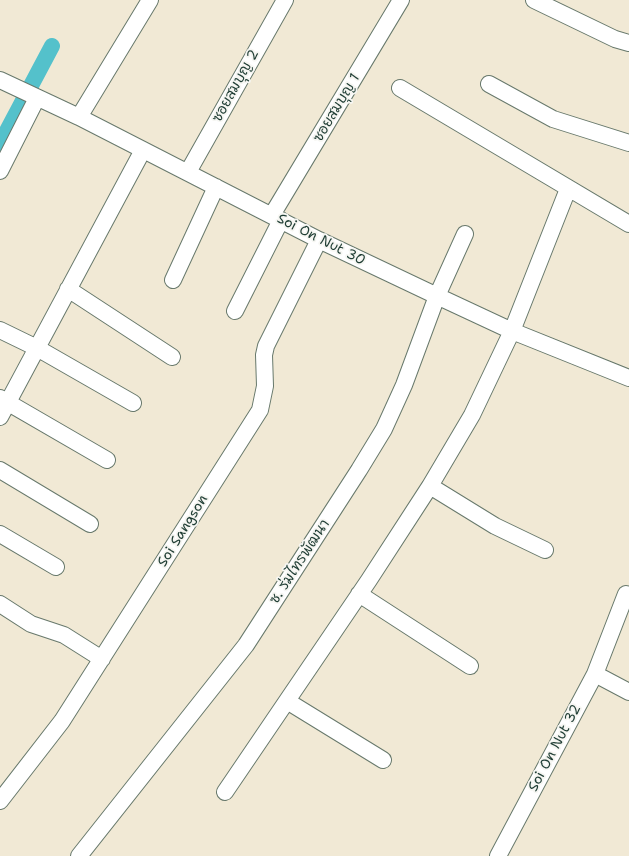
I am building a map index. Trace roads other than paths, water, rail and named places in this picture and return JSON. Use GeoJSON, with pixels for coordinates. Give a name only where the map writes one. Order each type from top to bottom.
{"type":"FeatureCollection","features":[{"type":"Feature","properties":{"kind":"street"},"geometry":{"type":"LineString","coordinates":[[79,117],[150,0]]}},
{"type":"Feature","properties":{"kind":"street","name":"ซอยสมบุญ 2"},"geometry":{"type":"LineString","coordinates":[[188,172],[285,0]]}},
{"type":"Feature","properties":{"kind":"street","name":"ซอยสมบุญ 1"},"geometry":{"type":"LineString","coordinates":[[235,311],[277,218],[401,0]]}},
{"type":"Feature","properties":{"kind":"street"},"geometry":{"type":"LineString","coordinates":[[534,0],[615,39],[629,43]]}},
{"type":"Feature","properties":{"kind":"street","name":"Soi On Nut 30"},"geometry":{"type":"LineString","coordinates":[[0,80],[79,117],[319,240],[437,296],[512,331],[629,378]]}},
{"type":"Feature","properties":{"kind":"street"},"geometry":{"type":"LineString","coordinates":[[489,84],[553,119],[629,143]]}},
{"type":"Feature","properties":{"kind":"street"},"geometry":{"type":"LineString","coordinates":[[400,88],[629,224]]}},
{"type":"Feature","properties":{"kind":"street"},"geometry":{"type":"LineString","coordinates":[[0,171],[36,97]]}},
{"type":"Feature","properties":{"kind":"street"},"geometry":{"type":"LineString","coordinates":[[0,417],[4,400],[37,348],[143,150]]}},
{"type":"Feature","properties":{"kind":"street"},"geometry":{"type":"LineString","coordinates":[[173,280],[216,187]]}},
{"type":"Feature","properties":{"kind":"street"},"geometry":{"type":"LineString","coordinates":[[225,792],[430,486],[472,414],[512,331],[568,189]]}},
{"type":"Feature","properties":{"kind":"street","name":"ซ. ร่มไทรพัฒนา"},"geometry":{"type":"LineString","coordinates":[[79,856],[246,645],[384,430],[404,385],[437,296],[465,234]]}},
{"type":"Feature","properties":{"kind":"street","name":"Soi Sangson"},"geometry":{"type":"LineString","coordinates":[[0,801],[62,722],[260,410],[265,386],[264,355],[266,346],[319,240]]}},
{"type":"Feature","properties":{"kind":"street"},"geometry":{"type":"LineString","coordinates":[[68,289],[172,357]]}},
{"type":"Feature","properties":{"kind":"street"},"geometry":{"type":"LineString","coordinates":[[0,330],[37,348],[133,403]]}},
{"type":"Feature","properties":{"kind":"street"},"geometry":{"type":"LineString","coordinates":[[4,400],[107,460]]}},
{"type":"Feature","properties":{"kind":"street"},"geometry":{"type":"LineString","coordinates":[[0,470],[90,524]]}},
{"type":"Feature","properties":{"kind":"street"},"geometry":{"type":"LineString","coordinates":[[430,486],[495,526],[545,550]]}},
{"type":"Feature","properties":{"kind":"street"},"geometry":{"type":"LineString","coordinates":[[0,534],[56,567]]}},
{"type":"Feature","properties":{"kind":"street"},"geometry":{"type":"LineString","coordinates":[[359,594],[470,666]]}},
{"type":"Feature","properties":{"kind":"street","name":"Soi On Nut 32"},"geometry":{"type":"LineString","coordinates":[[498,856],[595,674],[626,594]]}},
{"type":"Feature","properties":{"kind":"street"},"geometry":{"type":"LineString","coordinates":[[0,604],[31,624],[64,635],[102,659]]}},
{"type":"Feature","properties":{"kind":"street"},"geometry":{"type":"LineString","coordinates":[[595,674],[629,692]]}},
{"type":"Feature","properties":{"kind":"street"},"geometry":{"type":"LineString","coordinates":[[287,701],[383,760]]}},
{"type":"Feature","properties":{"kind":"waterway"},"geometry":{"type":"LineString","coordinates":[[0,144],[52,46]]}}]}
